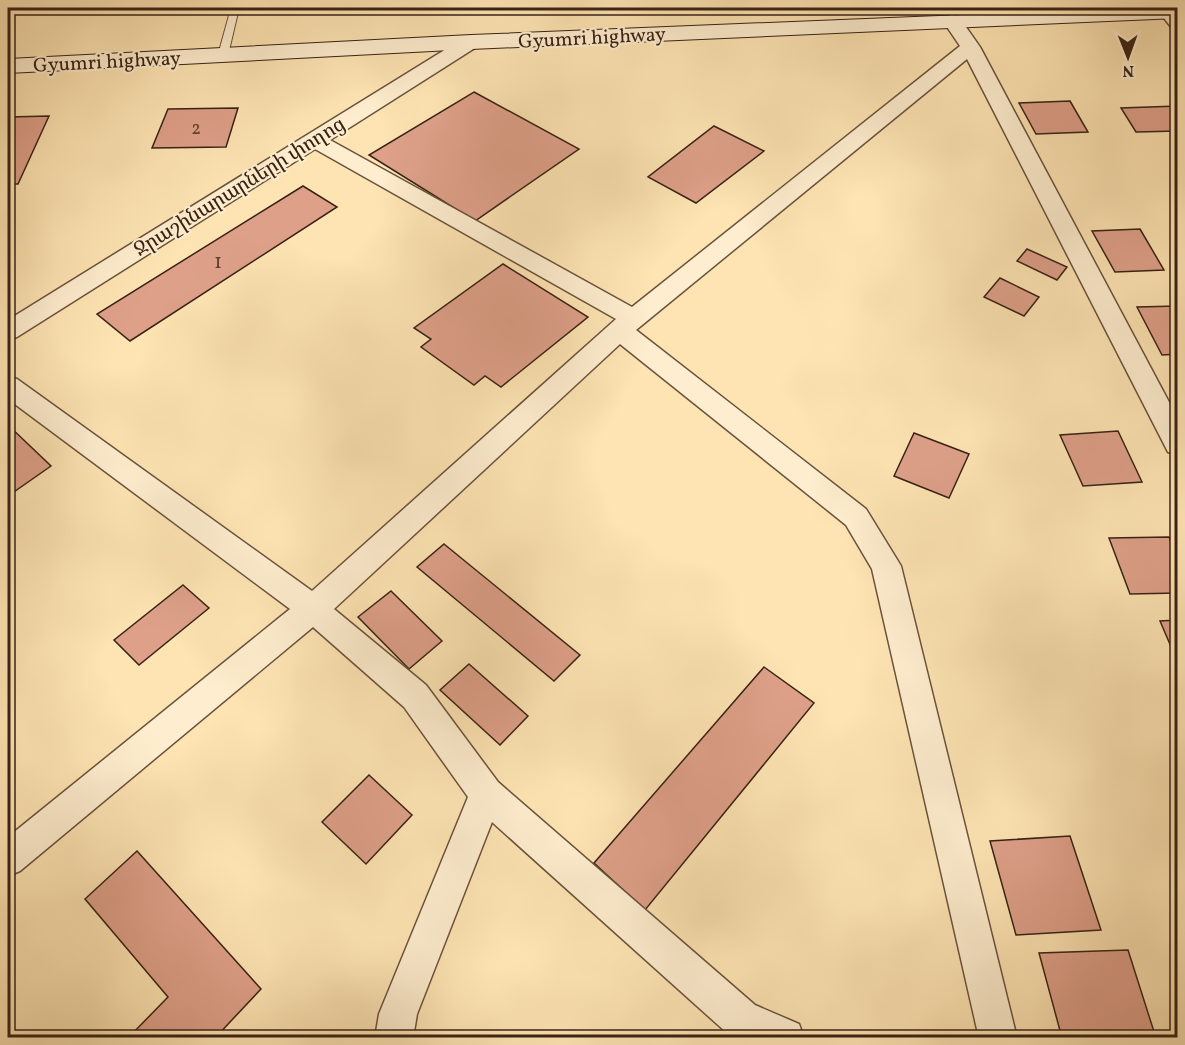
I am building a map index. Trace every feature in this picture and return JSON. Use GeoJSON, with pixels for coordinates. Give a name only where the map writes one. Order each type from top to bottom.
{"type":"FeatureCollection","features":[{"type":"Feature","properties":{"kind":"main road","name":"Gyumri highway"},"geometry":{"type":"LineString","coordinates":[[8,66],[471,42],[952,21],[1175,16]]}},
{"type":"Feature","properties":{"kind":"street"},"geometry":{"type":"LineString","coordinates":[[952,21],[970,47],[1178,445]]}},
{"type":"Feature","properties":{"kind":"street","name":"Ջրաշինարարների փողոց"},"geometry":{"type":"LineString","coordinates":[[8,330],[471,42]]}},
{"type":"Feature","properties":{"kind":"street"},"geometry":{"type":"LineString","coordinates":[[8,859],[313,609],[626,324],[970,47]]}},
{"type":"Feature","properties":{"kind":"street"},"geometry":{"type":"LineString","coordinates":[[315,140],[626,324],[856,517],[886,566],[998,1037],[992,1038]]}},
{"type":"Feature","properties":{"kind":"street"},"geometry":{"type":"LineString","coordinates":[[8,386],[313,609],[415,696],[486,794],[741,1019],[785,1038]]}},
{"type":"Feature","properties":{"kind":"street"},"geometry":{"type":"LineString","coordinates":[[394,1038],[398,1014],[486,794]]}},
{"type":"Feature","properties":{"kind":"lane"},"geometry":{"type":"LineString","coordinates":[[223,55],[235,8]]}},
{"type":"Feature","properties":{"kind":"building"},"geometry":{"type":"Polygon","coordinates":[[[474,92],[579,149],[475,221],[369,155],[474,92]]]}},
{"type":"Feature","properties":{"kind":"building"},"geometry":{"type":"Polygon","coordinates":[[[1070,101],[1088,132],[1036,134],[1019,103],[1070,101]]]}},
{"type":"Feature","properties":{"kind":"building"},"geometry":{"type":"Polygon","coordinates":[[[1178,106],[1178,131],[1136,132],[1121,108],[1178,106]]]}},
{"type":"Feature","properties":{"kind":"building"},"geometry":{"type":"Polygon","coordinates":[[[238,108],[226,147],[152,148],[168,109],[238,108]]]}},
{"type":"Feature","properties":{"kind":"building"},"geometry":{"type":"Polygon","coordinates":[[[49,116],[18,184],[8,184],[8,117],[49,116]]]}},
{"type":"Feature","properties":{"kind":"building"},"geometry":{"type":"Polygon","coordinates":[[[714,126],[764,151],[696,203],[648,177],[714,126]]]}},
{"type":"Feature","properties":{"kind":"building"},"geometry":{"type":"Polygon","coordinates":[[[303,186],[337,207],[130,341],[97,314],[303,186]]]}},
{"type":"Feature","properties":{"kind":"building"},"geometry":{"type":"Polygon","coordinates":[[[1140,229],[1164,270],[1115,272],[1092,231],[1140,229]]]}},
{"type":"Feature","properties":{"kind":"building"},"geometry":{"type":"Polygon","coordinates":[[[1027,249],[1067,267],[1057,280],[1017,261],[1027,249]]]}},
{"type":"Feature","properties":{"kind":"building"},"geometry":{"type":"Polygon","coordinates":[[[503,264],[588,317],[501,387],[485,376],[474,385],[421,347],[431,339],[414,328],[503,264]]]}},
{"type":"Feature","properties":{"kind":"building"},"geometry":{"type":"Polygon","coordinates":[[[1000,278],[1039,297],[1024,316],[984,297],[1000,278]]]}},
{"type":"Feature","properties":{"kind":"building"},"geometry":{"type":"Polygon","coordinates":[[[1178,306],[1178,354],[1162,355],[1137,307],[1178,306]]]}},
{"type":"Feature","properties":{"kind":"building"},"geometry":{"type":"Polygon","coordinates":[[[8,425],[51,466],[8,496],[8,425]]]}},
{"type":"Feature","properties":{"kind":"building"},"geometry":{"type":"Polygon","coordinates":[[[1118,431],[1142,482],[1083,486],[1060,435],[1118,431]]]}},
{"type":"Feature","properties":{"kind":"building"},"geometry":{"type":"Polygon","coordinates":[[[914,433],[969,454],[949,498],[894,476],[914,433]]]}},
{"type":"Feature","properties":{"kind":"building"},"geometry":{"type":"Polygon","coordinates":[[[1169,537],[1178,558],[1178,593],[1130,594],[1109,538],[1169,537]]]}},
{"type":"Feature","properties":{"kind":"building"},"geometry":{"type":"Polygon","coordinates":[[[444,544],[580,655],[554,681],[417,567],[444,544]]]}},
{"type":"Feature","properties":{"kind":"building"},"geometry":{"type":"Polygon","coordinates":[[[183,585],[209,608],[139,665],[114,640],[183,585]]]}},
{"type":"Feature","properties":{"kind":"building"},"geometry":{"type":"Polygon","coordinates":[[[391,591],[442,641],[409,669],[358,617],[391,591]]]}},
{"type":"Feature","properties":{"kind":"building"},"geometry":{"type":"Polygon","coordinates":[[[1178,620],[1178,663],[1160,621],[1178,620]]]}},
{"type":"Feature","properties":{"kind":"building"},"geometry":{"type":"Polygon","coordinates":[[[469,664],[528,716],[500,745],[440,690],[469,664]]]}},
{"type":"Feature","properties":{"kind":"building"},"geometry":{"type":"Polygon","coordinates":[[[764,667],[814,703],[645,910],[594,863],[764,667]]]}},
{"type":"Feature","properties":{"kind":"building"},"geometry":{"type":"Polygon","coordinates":[[[369,775],[412,815],[366,864],[322,822],[369,775]]]}},
{"type":"Feature","properties":{"kind":"building"},"geometry":{"type":"Polygon","coordinates":[[[1070,836],[1101,930],[1016,935],[990,841],[1070,836]]]}},
{"type":"Feature","properties":{"kind":"building"},"geometry":{"type":"Polygon","coordinates":[[[137,851],[261,989],[215,1038],[128,1038],[168,997],[85,899],[137,851]]]}},
{"type":"Feature","properties":{"kind":"building"},"geometry":{"type":"Polygon","coordinates":[[[1128,950],[1156,1038],[1062,1038],[1039,953],[1128,950]]]}}]}
